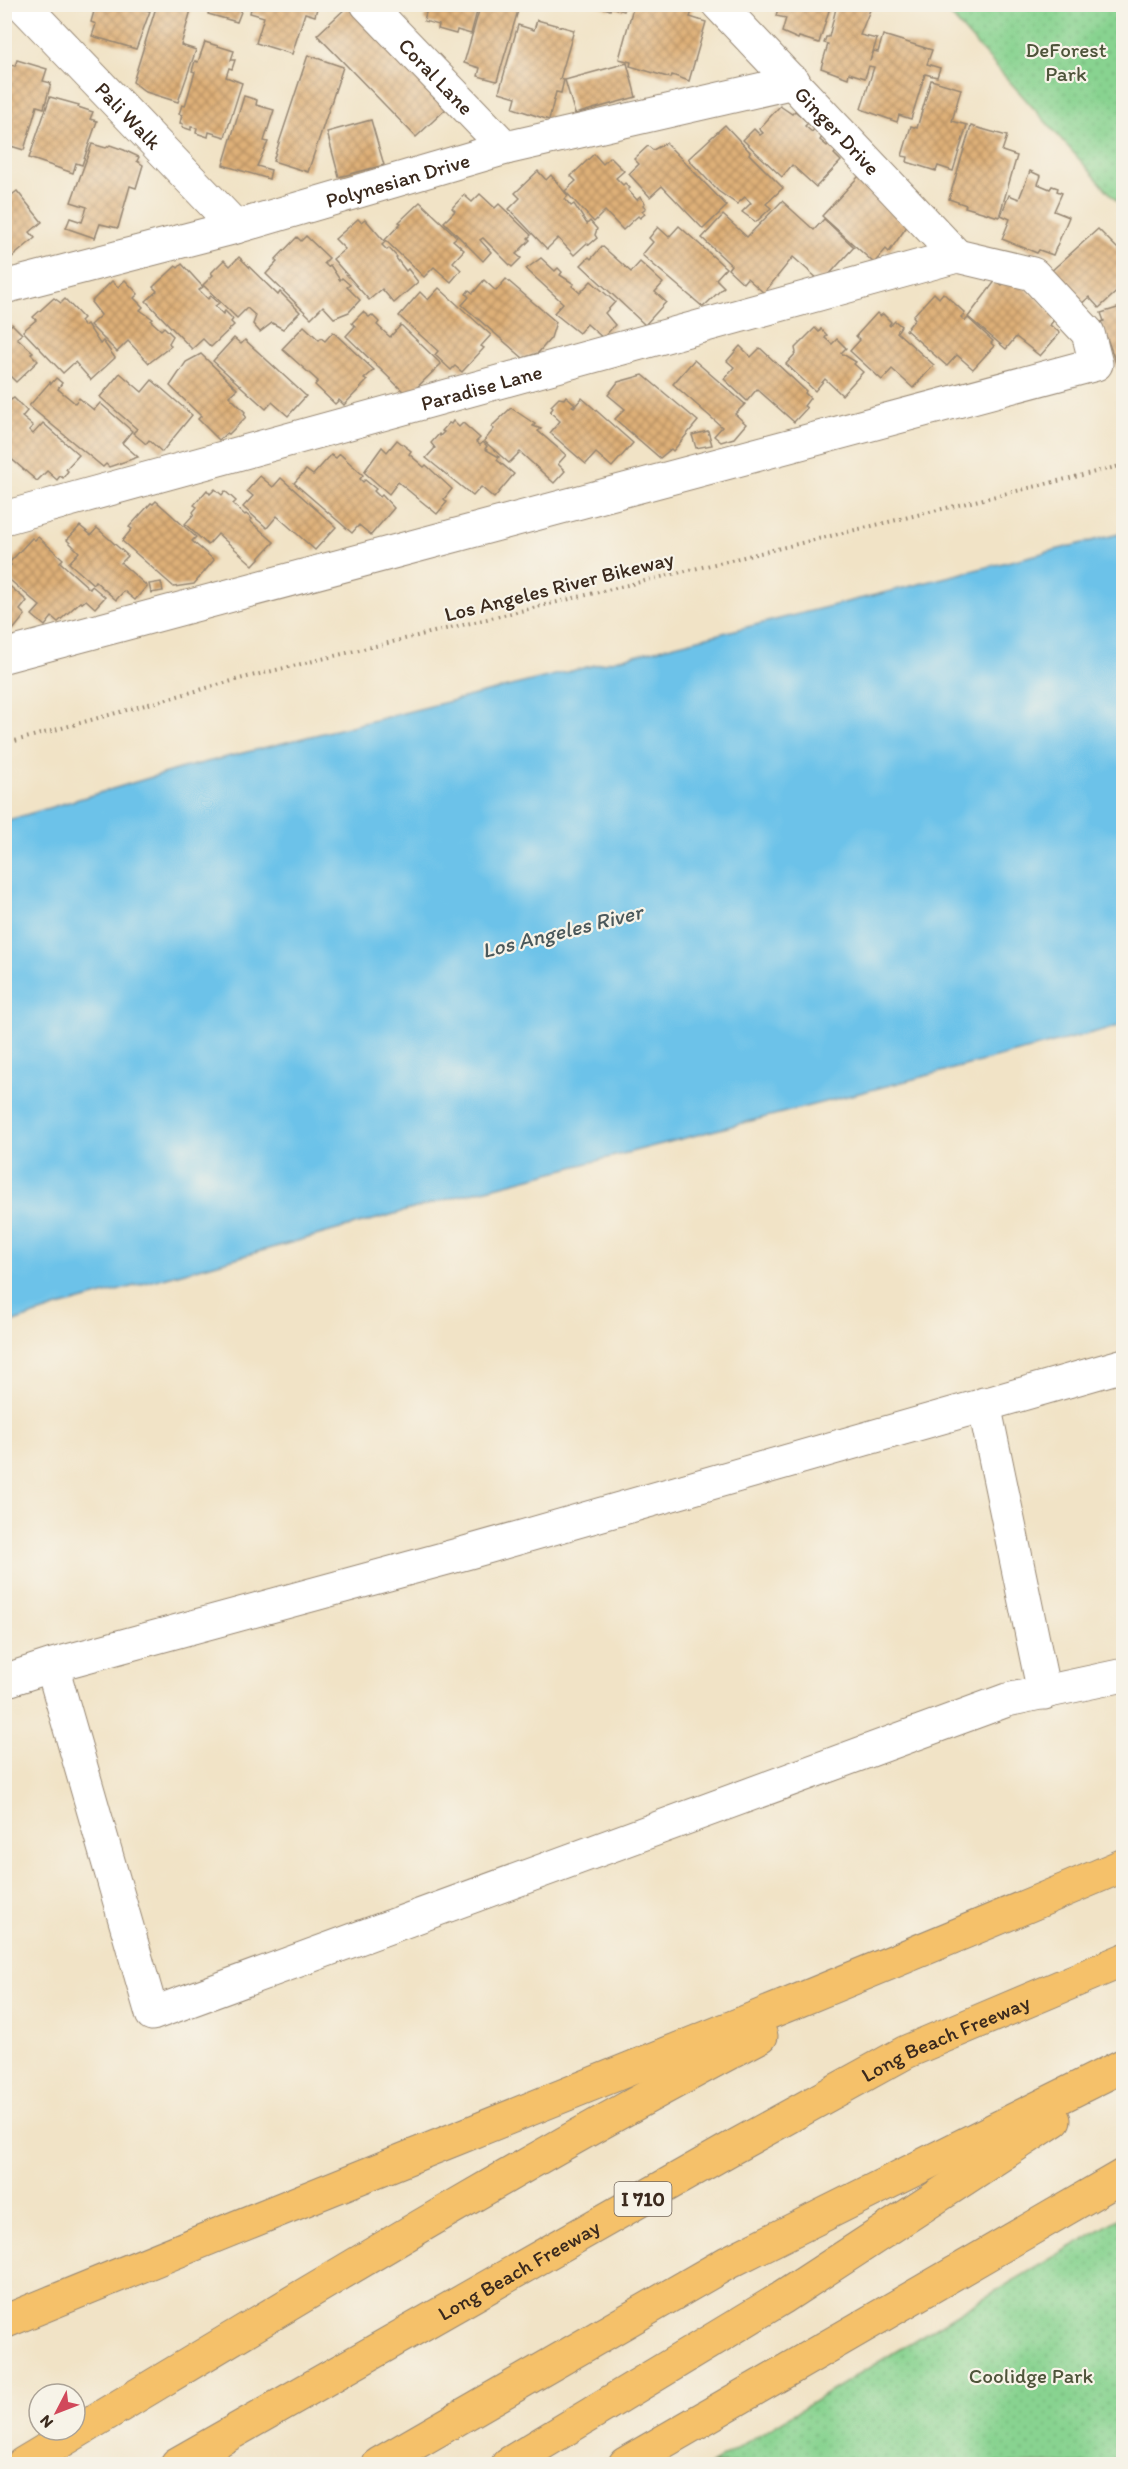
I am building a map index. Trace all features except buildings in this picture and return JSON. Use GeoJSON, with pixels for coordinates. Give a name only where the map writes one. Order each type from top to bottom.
{"type":"FeatureCollection","features":[{"type":"Feature","properties":{"kind":"highway"},"geometry":{"type":"LineString","coordinates":[[4,2322],[202,2240],[927,1949],[1124,1865]]}},
{"type":"Feature","properties":{"kind":"highway"},"geometry":{"type":"LineString","coordinates":[[23,2464],[389,2244],[649,2096],[927,1949]]}},
{"type":"Feature","properties":{"kind":"highway","name":"Long Beach Freeway"},"geometry":{"type":"LineString","coordinates":[[177,2464],[730,2149],[906,2052],[1124,1960]]}},
{"type":"Feature","properties":{"kind":"highway"},"geometry":{"type":"LineString","coordinates":[[379,2464],[727,2263],[1124,2065]]}},
{"type":"Feature","properties":{"kind":"highway"},"geometry":{"type":"LineString","coordinates":[[508,2464],[782,2298],[1124,2074]]}},
{"type":"Feature","properties":{"kind":"highway"},"geometry":{"type":"LineString","coordinates":[[625,2464],[1124,2175]]}},
{"type":"Feature","properties":{"kind":"highway"},"geometry":{"type":"LineString","coordinates":[[665,2464],[787,2372]]}},
{"type":"Feature","properties":{"kind":"lane","name":"Pali Walk"},"geometry":{"type":"LineString","coordinates":[[21,4],[236,227]]}},
{"type":"Feature","properties":{"kind":"lane","name":"Coral Lane"},"geometry":{"type":"LineString","coordinates":[[367,4],[506,148]]}},
{"type":"Feature","properties":{"kind":"lane","name":"Ginger Drive"},"geometry":{"type":"LineString","coordinates":[[718,4],[957,256]]}},
{"type":"Feature","properties":{"kind":"lane","name":"Polynesian Drive"},"geometry":{"type":"LineString","coordinates":[[4,287],[236,227],[506,148],[794,82]]}},
{"type":"Feature","properties":{"kind":"lane","name":"Paradise Lane"},"geometry":{"type":"LineString","coordinates":[[4,518],[957,256]]}},
{"type":"Feature","properties":{"kind":"lane"},"geometry":{"type":"LineString","coordinates":[[4,656],[1096,364],[1088,333],[1033,274],[957,256]]}},
{"type":"Feature","properties":{"kind":"lane"},"geometry":{"type":"LineString","coordinates":[[4,1681],[753,1472],[1124,1365]]}},
{"type":"Feature","properties":{"kind":"lane"},"geometry":{"type":"LineString","coordinates":[[984,1404],[1044,1693]]}},
{"type":"Feature","properties":{"kind":"lane"},"geometry":{"type":"LineString","coordinates":[[52,1666],[152,2014],[1007,1700],[1124,1675]]}},
{"type":"Feature","properties":{"kind":"path","name":"Los Angeles River Bikeway"},"geometry":{"type":"LineString","coordinates":[[4,744],[239,679],[1124,465]]}},
{"type":"Feature","properties":{"kind":"green space","name":"DeForest Park"},"geometry":{"type":"Polygon","coordinates":[[[941,5],[1123,5],[1123,208],[941,5]]]}},
{"type":"Feature","properties":{"kind":"green space","name":"Coolidge Park"},"geometry":{"type":"Polygon","coordinates":[[[1123,2216],[1123,2464],[711,2464],[967,2308],[1123,2216]]]}},
{"type":"Feature","properties":{"kind":"water","name":"Los Angeles River"},"geometry":{"type":"Polygon","coordinates":[[[1123,533],[1123,1025],[456,1197],[55,1308],[5,1325],[5,821],[179,769],[1123,533]]]}}]}
